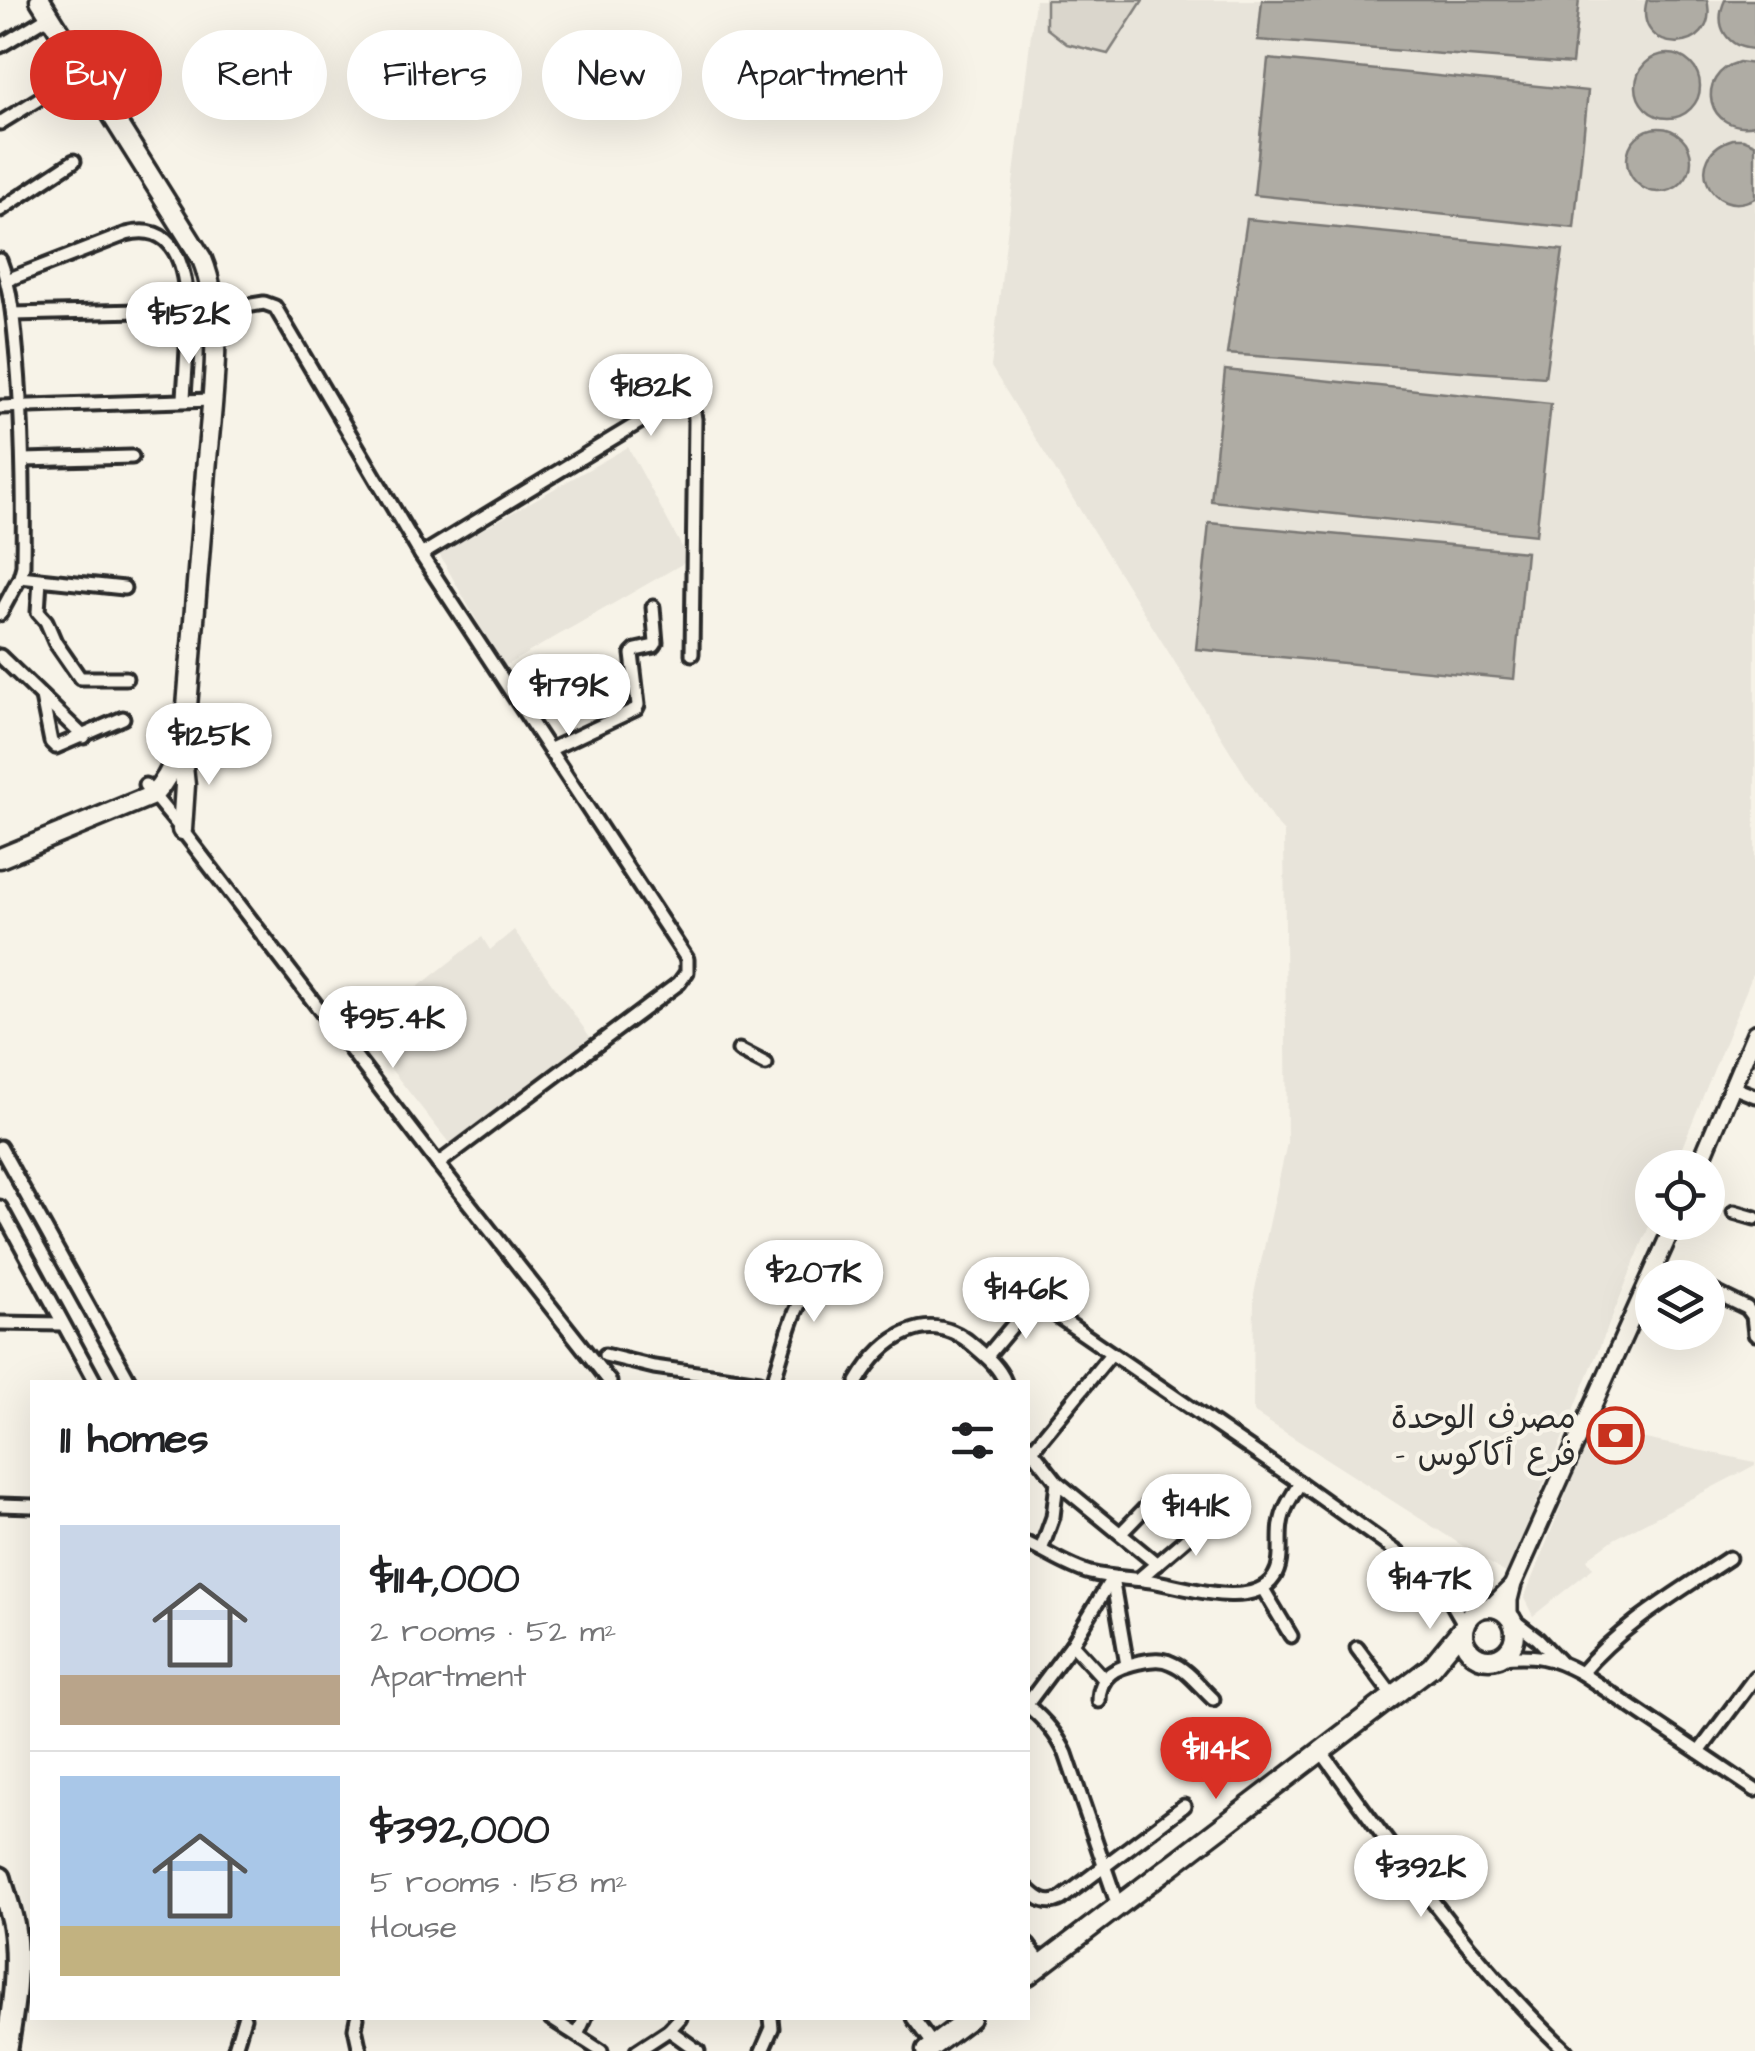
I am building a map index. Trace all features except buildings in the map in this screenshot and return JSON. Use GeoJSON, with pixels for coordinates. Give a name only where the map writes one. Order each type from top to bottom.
{"type":"FeatureCollection","features":[{"type":"Feature","properties":{"kind":"highway"},"geometry":{"type":"LineString","coordinates":[[0,1878],[12,1922],[16,1958],[14,2006],[6,2051]]}},
{"type":"Feature","properties":{"kind":"main road"},"geometry":{"type":"LineString","coordinates":[[45,8],[59,30]]}},
{"type":"Feature","properties":{"kind":"main road"},"geometry":{"type":"LineString","coordinates":[[115,120],[190,238],[208,273],[215,311],[212,400],[181,747],[185,786],[182,830]]}},
{"type":"Feature","properties":{"kind":"main road"},"geometry":{"type":"LineString","coordinates":[[0,858],[149,790],[166,776],[181,747]]}},
{"type":"Feature","properties":{"kind":"main road"},"geometry":{"type":"LineString","coordinates":[[0,845],[149,790]]}},
{"type":"Feature","properties":{"kind":"main road"},"geometry":{"type":"LineString","coordinates":[[1035,1970],[1431,1667],[1473,1612],[1500,1612],[1515,1626],[1514,1641],[1506,1654],[1457,1659],[1431,1667]]}},
{"type":"Feature","properties":{"kind":"main road"},"geometry":{"type":"LineString","coordinates":[[1464,1626],[1467,1648],[1478,1657],[1492,1658]]}},
{"type":"Feature","properties":{"kind":"main road"},"geometry":{"type":"LineString","coordinates":[[929,2048],[967,2020]]}},
{"type":"Feature","properties":{"kind":"street"},"geometry":{"type":"LineString","coordinates":[[0,46],[45,8]]}},
{"type":"Feature","properties":{"kind":"street"},"geometry":{"type":"LineString","coordinates":[[0,123],[30,104]]}},
{"type":"Feature","properties":{"kind":"street"},"geometry":{"type":"LineString","coordinates":[[0,210],[74,161]]}},
{"type":"Feature","properties":{"kind":"street"},"geometry":{"type":"LineString","coordinates":[[7,280],[126,234],[138,231],[162,236],[177,255],[186,282],[184,400]]}},
{"type":"Feature","properties":{"kind":"street"},"geometry":{"type":"LineString","coordinates":[[0,260],[13,314],[24,460],[20,577],[0,614]]}},
{"type":"Feature","properties":{"kind":"street"},"geometry":{"type":"LineString","coordinates":[[215,311],[264,303],[274,307],[421,555],[551,749],[688,966],[679,984],[438,1164]]}},
{"type":"Feature","properties":{"kind":"street"},"geometry":{"type":"LineString","coordinates":[[13,314],[139,312]]}},
{"type":"Feature","properties":{"kind":"street"},"geometry":{"type":"LineString","coordinates":[[0,407],[212,400]]}},
{"type":"Feature","properties":{"kind":"street"},"geometry":{"type":"LineString","coordinates":[[421,555],[671,403],[689,402],[695,419],[692,654]]}},
{"type":"Feature","properties":{"kind":"street"},"geometry":{"type":"LineString","coordinates":[[24,460],[132,457]]}},
{"type":"Feature","properties":{"kind":"street"},"geometry":{"type":"LineString","coordinates":[[20,577],[124,588]]}},
{"type":"Feature","properties":{"kind":"street"},"geometry":{"type":"LineString","coordinates":[[40,580],[38,612],[80,678],[126,678]]}},
{"type":"Feature","properties":{"kind":"street"},"geometry":{"type":"LineString","coordinates":[[551,749],[636,709],[632,654],[654,646],[653,608]]}},
{"type":"Feature","properties":{"kind":"street"},"geometry":{"type":"LineString","coordinates":[[0,656],[84,736]]}},
{"type":"Feature","properties":{"kind":"street"},"geometry":{"type":"LineString","coordinates":[[42,697],[52,746],[60,747],[124,718]]}},
{"type":"Feature","properties":{"kind":"street"},"geometry":{"type":"LineString","coordinates":[[149,790],[608,1380]]}},
{"type":"Feature","properties":{"kind":"street"},"geometry":{"type":"LineString","coordinates":[[1706,1150],[1755,1032]]}},
{"type":"Feature","properties":{"kind":"street"},"geometry":{"type":"LineString","coordinates":[[740,1050],[766,1064]]}},
{"type":"Feature","properties":{"kind":"street"},"geometry":{"type":"LineString","coordinates":[[1732,1087],[1755,1096]]}},
{"type":"Feature","properties":{"kind":"street"},"geometry":{"type":"LineString","coordinates":[[0,1147],[129,1380]]}},
{"type":"Feature","properties":{"kind":"street"},"geometry":{"type":"LineString","coordinates":[[0,1207],[94,1380]]}},
{"type":"Feature","properties":{"kind":"street"},"geometry":{"type":"LineString","coordinates":[[1734,1212],[1755,1218]]}},
{"type":"Feature","properties":{"kind":"street"},"geometry":{"type":"LineString","coordinates":[[774,1380],[799,1306],[810,1286],[827,1266],[845,1256]]}},
{"type":"Feature","properties":{"kind":"street"},"geometry":{"type":"LineString","coordinates":[[1725,1297],[1747,1308],[1755,1334]]}},
{"type":"Feature","properties":{"kind":"street"},"geometry":{"type":"LineString","coordinates":[[986,1356],[1034,1300],[1440,1583],[1466,1599],[1500,1612],[1538,1639],[1559,1661],[1755,1790]]}},
{"type":"Feature","properties":{"kind":"street"},"geometry":{"type":"LineString","coordinates":[[1500,1612],[1509,1600],[1635,1316]]}},
{"type":"Feature","properties":{"kind":"street"},"geometry":{"type":"LineString","coordinates":[[0,1324],[62,1324]]}},
{"type":"Feature","properties":{"kind":"street"},"geometry":{"type":"LineString","coordinates":[[858,1380],[895,1339],[916,1329],[935,1326],[966,1338],[998,1368],[1004,1380]]}},
{"type":"Feature","properties":{"kind":"street"},"geometry":{"type":"LineString","coordinates":[[1030,1449],[1111,1354]]}},
{"type":"Feature","properties":{"kind":"street"},"geometry":{"type":"LineString","coordinates":[[605,1355],[654,1367],[746,1380]]}},
{"type":"Feature","properties":{"kind":"street"},"geometry":{"type":"LineString","coordinates":[[654,1367],[661,1380]]}},
{"type":"Feature","properties":{"kind":"street"},"geometry":{"type":"LineString","coordinates":[[1030,1451],[1057,1482],[1158,1564]]}},
{"type":"Feature","properties":{"kind":"street"},"geometry":{"type":"LineString","coordinates":[[1040,1550],[1054,1517],[1057,1482]]}},
{"type":"Feature","properties":{"kind":"street"},"geometry":{"type":"LineString","coordinates":[[1030,1545],[1072,1567],[1112,1578],[1216,1593],[1263,1589],[1278,1570],[1282,1518],[1300,1483]]}},
{"type":"Feature","properties":{"kind":"street"},"geometry":{"type":"LineString","coordinates":[[1121,1533],[1152,1501],[1200,1528]]}},
{"type":"Feature","properties":{"kind":"street"},"geometry":{"type":"LineString","coordinates":[[0,1505],[30,1506]]}},
{"type":"Feature","properties":{"kind":"street"},"geometry":{"type":"LineString","coordinates":[[1138,1580],[1225,1505]]}},
{"type":"Feature","properties":{"kind":"street"},"geometry":{"type":"LineString","coordinates":[[1581,1673],[1601,1649],[1638,1618],[1729,1558]]}},
{"type":"Feature","properties":{"kind":"street"},"geometry":{"type":"LineString","coordinates":[[1030,1701],[1072,1644],[1112,1578]]}},
{"type":"Feature","properties":{"kind":"street"},"geometry":{"type":"LineString","coordinates":[[1112,1578],[1128,1665]]}},
{"type":"Feature","properties":{"kind":"street"},"geometry":{"type":"LineString","coordinates":[[1440,1583],[1464,1626]]}},
{"type":"Feature","properties":{"kind":"street"},"geometry":{"type":"LineString","coordinates":[[1263,1589],[1291,1636]]}},
{"type":"Feature","properties":{"kind":"street"},"geometry":{"type":"LineString","coordinates":[[1072,1644],[1104,1679]]}},
{"type":"Feature","properties":{"kind":"street"},"geometry":{"type":"LineString","coordinates":[[1357,1648],[1392,1695]]}},
{"type":"Feature","properties":{"kind":"street"},"geometry":{"type":"LineString","coordinates":[[1492,1658],[1524,1656],[1559,1661]]}},
{"type":"Feature","properties":{"kind":"street"},"geometry":{"type":"LineString","coordinates":[[1099,1700],[1104,1679],[1114,1670],[1156,1660],[1179,1667],[1212,1699]]}},
{"type":"Feature","properties":{"kind":"street"},"geometry":{"type":"LineString","coordinates":[[1699,1752],[1755,1677]]}},
{"type":"Feature","properties":{"kind":"street"},"geometry":{"type":"LineString","coordinates":[[1030,1706],[1047,1722],[1066,1754],[1118,1906]]}},
{"type":"Feature","properties":{"kind":"street"},"geometry":{"type":"LineString","coordinates":[[1321,1751],[1432,1901],[1538,2025],[1566,2051]]}},
{"type":"Feature","properties":{"kind":"street"},"geometry":{"type":"LineString","coordinates":[[1030,1891],[1043,1901],[1055,1902],[1184,1806]]}},
{"type":"Feature","properties":{"kind":"street"},"geometry":{"type":"LineString","coordinates":[[234,2051],[243,2020]]}},
{"type":"Feature","properties":{"kind":"street"},"geometry":{"type":"LineString","coordinates":[[357,2020],[360,2051]]}},
{"type":"Feature","properties":{"kind":"street"},"geometry":{"type":"LineString","coordinates":[[553,2020],[601,2051]]}},
{"type":"Feature","properties":{"kind":"street"},"geometry":{"type":"LineString","coordinates":[[576,2035],[585,2020]]}},
{"type":"Feature","properties":{"kind":"street"},"geometry":{"type":"LineString","coordinates":[[637,2051],[678,2020]]}},
{"type":"Feature","properties":{"kind":"street"},"geometry":{"type":"LineString","coordinates":[[762,2051],[772,2028],[771,2020]]}},
{"type":"Feature","properties":{"kind":"street"},"geometry":{"type":"LineString","coordinates":[[914,2020],[929,2048]]}},
{"type":"Feature","properties":{"kind":"street"},"geometry":{"type":"LineString","coordinates":[[669,2030],[698,2051]]}},
{"type":"Feature","properties":{"kind":"shaded area"},"geometry":{"type":"Polygon","coordinates":[[[1035,0],[1755,0],[1755,969],[1681,1150],[1635,1150],[1635,1240],[1643,1240],[1507,1574],[1253,1412],[1254,1294],[1287,1143],[1284,832],[991,367],[1035,0]]]}},
{"type":"Feature","properties":{"kind":"shaded area"},"geometry":{"type":"Polygon","coordinates":[[[1046,0],[1143,0],[1108,54],[1067,44],[1046,28],[1046,0]]]}},
{"type":"Feature","properties":{"kind":"shaded area"},"geometry":{"type":"Polygon","coordinates":[[[1262,0],[1579,0],[1572,64],[1258,40],[1262,0]]]}},
{"type":"Feature","properties":{"kind":"shaded area"},"geometry":{"type":"Polygon","coordinates":[[[1647,0],[1707,0],[1708,19],[1701,32],[1690,40],[1663,40],[1652,32],[1646,18],[1647,0]]]}},
{"type":"Feature","properties":{"kind":"shaded area"},"geometry":{"type":"Polygon","coordinates":[[[1725,0],[1755,0],[1755,49],[1737,45],[1725,34],[1721,18],[1725,0]]]}},
{"type":"Feature","properties":{"kind":"shaded area"},"geometry":{"type":"Polygon","coordinates":[[[1668,54],[1691,63],[1700,86],[1691,109],[1668,118],[1645,109],[1636,86],[1645,63],[1668,54]]]}},
{"type":"Feature","properties":{"kind":"shaded area"},"geometry":{"type":"Polygon","coordinates":[[[1268,59],[1588,91],[1574,228],[1254,195],[1268,59]]]}},
{"type":"Feature","properties":{"kind":"shaded area"},"geometry":{"type":"Polygon","coordinates":[[[1739,62],[1755,64],[1755,125],[1739,126],[1726,121],[1712,102],[1715,79],[1739,62]]]}},
{"type":"Feature","properties":{"kind":"shaded area"},"geometry":{"type":"Polygon","coordinates":[[[1659,128],[1682,137],[1691,160],[1682,183],[1659,192],[1636,183],[1627,160],[1636,137],[1659,128]]]}},
{"type":"Feature","properties":{"kind":"shaded area"},"geometry":{"type":"Polygon","coordinates":[[[1733,139],[1755,144],[1755,198],[1739,203],[1725,201],[1715,194],[1705,171],[1708,158],[1717,147],[1733,139]]]}},
{"type":"Feature","properties":{"kind":"shaded area"},"geometry":{"type":"Polygon","coordinates":[[[1247,219],[1563,250],[1545,377],[1227,354],[1247,219]]]}},
{"type":"Feature","properties":{"kind":"shaded area"},"geometry":{"type":"Polygon","coordinates":[[[1225,370],[1551,404],[1536,535],[1211,501],[1225,370]]]}},
{"type":"Feature","properties":{"kind":"shaded area"},"geometry":{"type":"Polygon","coordinates":[[[628,447],[689,560],[503,667],[439,554],[628,447]]]}},
{"type":"Feature","properties":{"kind":"shaded area"},"geometry":{"type":"Polygon","coordinates":[[[1209,523],[1526,552],[1514,679],[1196,649],[1209,523]]]}},
{"type":"Feature","properties":{"kind":"shaded area"},"geometry":{"type":"Polygon","coordinates":[[[514,930],[593,1041],[457,1153],[361,1031],[482,937],[490,950],[514,930]]]}},
{"type":"Feature","properties":{"kind":"shaded area"},"geometry":{"type":"Polygon","coordinates":[[[1593,1428],[1755,1465],[1614,1539],[1587,1559],[1593,1568],[1533,1616],[1524,1598],[1593,1428]]]}},
{"type":"Feature","properties":{"kind":"place","name":"مصرف الوحدة - فرع أكاكوس"},"geometry":{"type":"Point","coordinates":[1615,1436]}}]}
